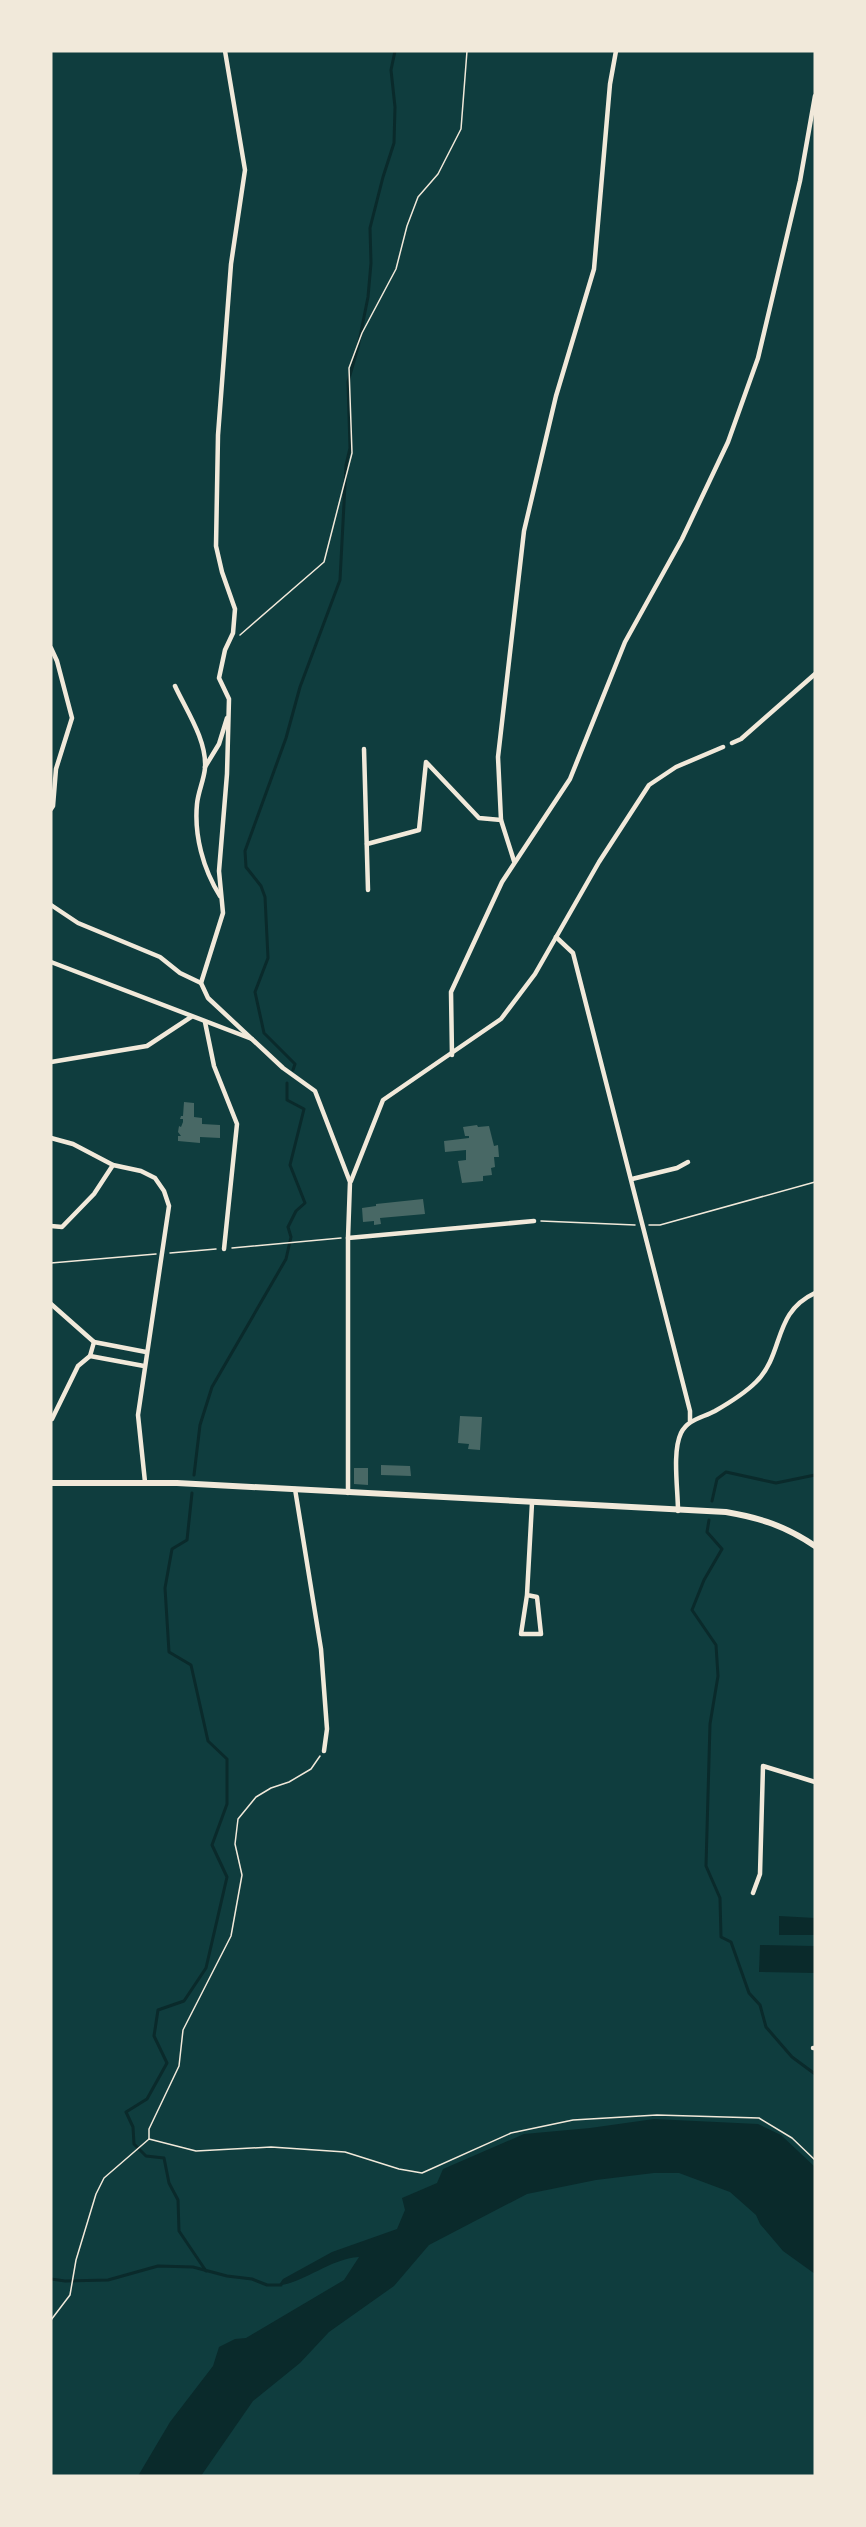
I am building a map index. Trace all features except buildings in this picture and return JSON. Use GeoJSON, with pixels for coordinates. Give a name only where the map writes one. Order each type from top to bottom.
{"type":"FeatureCollection","features":[{"type":"Feature","properties":{"kind":"main road"},"geometry":{"type":"LineString","coordinates":[[51,1483],[145,1482],[726,1512],[762,1519],[797,1534],[815,1546]]}},
{"type":"Feature","properties":{"kind":"street"},"geometry":{"type":"LineString","coordinates":[[201,983],[222,913],[219,871],[227,774],[229,699],[219,678],[225,650],[233,633],[235,609],[216,546],[218,435],[231,264],[245,170],[225,51]]}},
{"type":"Feature","properties":{"kind":"street"},"geometry":{"type":"LineString","coordinates":[[514,861],[501,820],[498,757],[524,531],[556,396],[594,269],[610,84],[616,51]]}},
{"type":"Feature","properties":{"kind":"street"},"geometry":{"type":"LineString","coordinates":[[452,1055],[450,992],[514,861],[570,779],[624,642],[682,539],[728,442],[758,358],[800,181],[815,96]]}},
{"type":"Feature","properties":{"kind":"street"},"geometry":{"type":"LineString","coordinates":[[51,648],[57,661],[72,718],[56,769],[51,809]]}},
{"type":"Feature","properties":{"kind":"street"},"geometry":{"type":"LineString","coordinates":[[732,743],[741,740],[815,674]]}},
{"type":"Feature","properties":{"kind":"street"},"geometry":{"type":"LineString","coordinates":[[175,686],[200,739],[205,767]]}},
{"type":"Feature","properties":{"kind":"street"},"geometry":{"type":"LineString","coordinates":[[221,898],[208,877],[195,828],[197,801],[205,767],[219,744],[229,712]]}},
{"type":"Feature","properties":{"kind":"street"},"geometry":{"type":"LineString","coordinates":[[348,1493],[350,1182],[383,1100],[452,1055],[501,1019],[535,974],[599,862],[649,785],[676,767],[723,747]]}},
{"type":"Feature","properties":{"kind":"street"},"geometry":{"type":"LineString","coordinates":[[364,749],[368,890]]}},
{"type":"Feature","properties":{"kind":"street"},"geometry":{"type":"LineString","coordinates":[[367,844],[419,830],[426,762],[479,818],[501,820]]}},
{"type":"Feature","properties":{"kind":"street"},"geometry":{"type":"LineString","coordinates":[[51,905],[78,923],[160,957],[180,973],[201,983],[208,998],[283,1068],[315,1091],[350,1182]]}},
{"type":"Feature","properties":{"kind":"street"},"geometry":{"type":"LineString","coordinates":[[556,938],[573,953],[644,1225],[690,1411],[690,1421]]}},
{"type":"Feature","properties":{"kind":"street"},"geometry":{"type":"LineString","coordinates":[[51,962],[254,1040]]}},
{"type":"Feature","properties":{"kind":"street"},"geometry":{"type":"LineString","coordinates":[[51,1062],[147,1046],[191,1017]]}},
{"type":"Feature","properties":{"kind":"street"},"geometry":{"type":"LineString","coordinates":[[205,1022],[214,1066],[237,1124],[224,1248]]}},
{"type":"Feature","properties":{"kind":"street"},"geometry":{"type":"LineString","coordinates":[[51,1138],[73,1144],[113,1165],[141,1171],[155,1178],[164,1191],[169,1206],[138,1415],[145,1482]]}},
{"type":"Feature","properties":{"kind":"street"},"geometry":{"type":"LineString","coordinates":[[632,1179],[677,1168],[688,1162]]}},
{"type":"Feature","properties":{"kind":"street"},"geometry":{"type":"LineString","coordinates":[[51,1226],[62,1227],[94,1194],[113,1165]]}},
{"type":"Feature","properties":{"kind":"street"},"geometry":{"type":"LineString","coordinates":[[348,1238],[534,1221]]}},
{"type":"Feature","properties":{"kind":"street"},"geometry":{"type":"LineString","coordinates":[[678,1511],[677,1444],[682,1432],[690,1421],[734,1400],[756,1382],[772,1361],[785,1320],[804,1298],[815,1293]]}},
{"type":"Feature","properties":{"kind":"street"},"geometry":{"type":"LineString","coordinates":[[51,1304],[94,1342],[146,1352]]}},
{"type":"Feature","properties":{"kind":"street"},"geometry":{"type":"LineString","coordinates":[[52,1419],[78,1366],[90,1356],[94,1342]]}},
{"type":"Feature","properties":{"kind":"street"},"geometry":{"type":"LineString","coordinates":[[90,1356],[144,1366]]}},
{"type":"Feature","properties":{"kind":"street"},"geometry":{"type":"LineString","coordinates":[[295,1489],[321,1649],[327,1729],[324,1751]]}},
{"type":"Feature","properties":{"kind":"street"},"geometry":{"type":"LineString","coordinates":[[527,1595],[537,1597],[541,1634],[521,1634],[527,1595],[532,1503]]}},
{"type":"Feature","properties":{"kind":"street"},"geometry":{"type":"LineString","coordinates":[[753,1893],[760,1874],[763,1766],[815,1782]]}},
{"type":"Feature","properties":{"kind":"path"},"geometry":{"type":"LineString","coordinates":[[225,650],[266,610],[324,562],[352,453],[349,368],[362,333],[396,269],[407,226],[418,197],[438,174],[461,129],[467,51]]}},
{"type":"Feature","properties":{"kind":"path"},"geometry":{"type":"LineString","coordinates":[[534,1221],[660,1226],[815,1182]]}},
{"type":"Feature","properties":{"kind":"path"},"geometry":{"type":"LineString","coordinates":[[269,1244],[348,1238]]}},
{"type":"Feature","properties":{"kind":"path"},"geometry":{"type":"LineString","coordinates":[[149,2139],[149,2129],[179,2066],[183,2030],[231,1936],[242,1875],[236,1844],[237,1819],[256,1797],[311,1769],[324,1751]]}},
{"type":"Feature","properties":{"kind":"path"},"geometry":{"type":"LineString","coordinates":[[51,2320],[70,2295],[76,2260],[96,2194],[104,2178],[149,2139],[196,2151],[272,2147],[345,2152],[399,2169],[422,2173],[511,2133],[573,2120],[657,2115],[759,2118],[792,2138],[815,2160]]}},
{"type":"Feature","properties":{"kind":"water"},"geometry":{"type":"Polygon","coordinates":[[[779,1916],[815,1918],[814,1935],[779,1935],[779,1916]]]}},
{"type":"Feature","properties":{"kind":"water"},"geometry":{"type":"Polygon","coordinates":[[[760,1945],[815,1946],[815,1973],[759,1972],[760,1945]]]}},
{"type":"Feature","properties":{"kind":"water"},"geometry":{"type":"Polygon","coordinates":[[[654,2119],[758,2124],[781,2135],[815,2167],[815,2274],[783,2251],[760,2224],[756,2215],[730,2192],[679,2173],[654,2173],[596,2180],[527,2194],[429,2245],[394,2286],[329,2332],[300,2363],[253,2401],[201,2476],[138,2476],[170,2422],[213,2366],[219,2347],[235,2339],[246,2338],[344,2280],[359,2257],[338,2262],[299,2280],[278,2286],[283,2279],[332,2252],[397,2229],[405,2210],[402,2198],[437,2183],[443,2169],[524,2134],[654,2119]]]}},
{"type":"Feature","properties":{"kind":"waterway"},"geometry":{"type":"LineString","coordinates":[[293,1070],[295,1064],[264,1033],[255,992],[268,958],[265,897],[261,886],[246,867],[245,851],[286,738],[300,687],[340,580],[346,465],[350,448],[348,382],[368,297],[371,263],[370,228],[394,143],[395,107],[391,70],[395,51]]}},
{"type":"Feature","properties":{"kind":"waterway"},"geometry":{"type":"LineString","coordinates":[[194,1475],[200,1425],[212,1387],[286,1259],[291,1237],[288,1227],[296,1211],[305,1203],[290,1165],[304,1109],[287,1100],[287,1083]]}},
{"type":"Feature","properties":{"kind":"waterway"},"geometry":{"type":"LineString","coordinates":[[712,1501],[717,1479],[726,1472],[776,1483],[815,1475]]}},
{"type":"Feature","properties":{"kind":"waterway"},"geometry":{"type":"LineString","coordinates":[[192,1493],[187,1540],[172,1549],[165,1588],[169,1652],[191,1665],[208,1741],[227,1759],[227,1804],[212,1845],[227,1877],[206,1968],[184,2001],[158,2010],[154,2036],[167,2063],[147,2099],[126,2112],[133,2127],[134,2144],[146,2156],[164,2158],[169,2183],[178,2200],[179,2231],[206,2271]]}},
{"type":"Feature","properties":{"kind":"waterway"},"geometry":{"type":"LineString","coordinates":[[709,1520],[707,1532],[722,1549],[704,1580],[692,1610],[716,1645],[718,1676],[710,1724],[706,1866],[720,1898],[721,1937],[731,1942],[749,1993],[760,2005],[766,2027],[792,2057],[815,2074]]}},
{"type":"Feature","properties":{"kind":"waterway"},"geometry":{"type":"LineString","coordinates":[[51,2279],[108,2280],[158,2266],[193,2267],[227,2276],[252,2279],[267,2285],[281,2285]]}}]}
